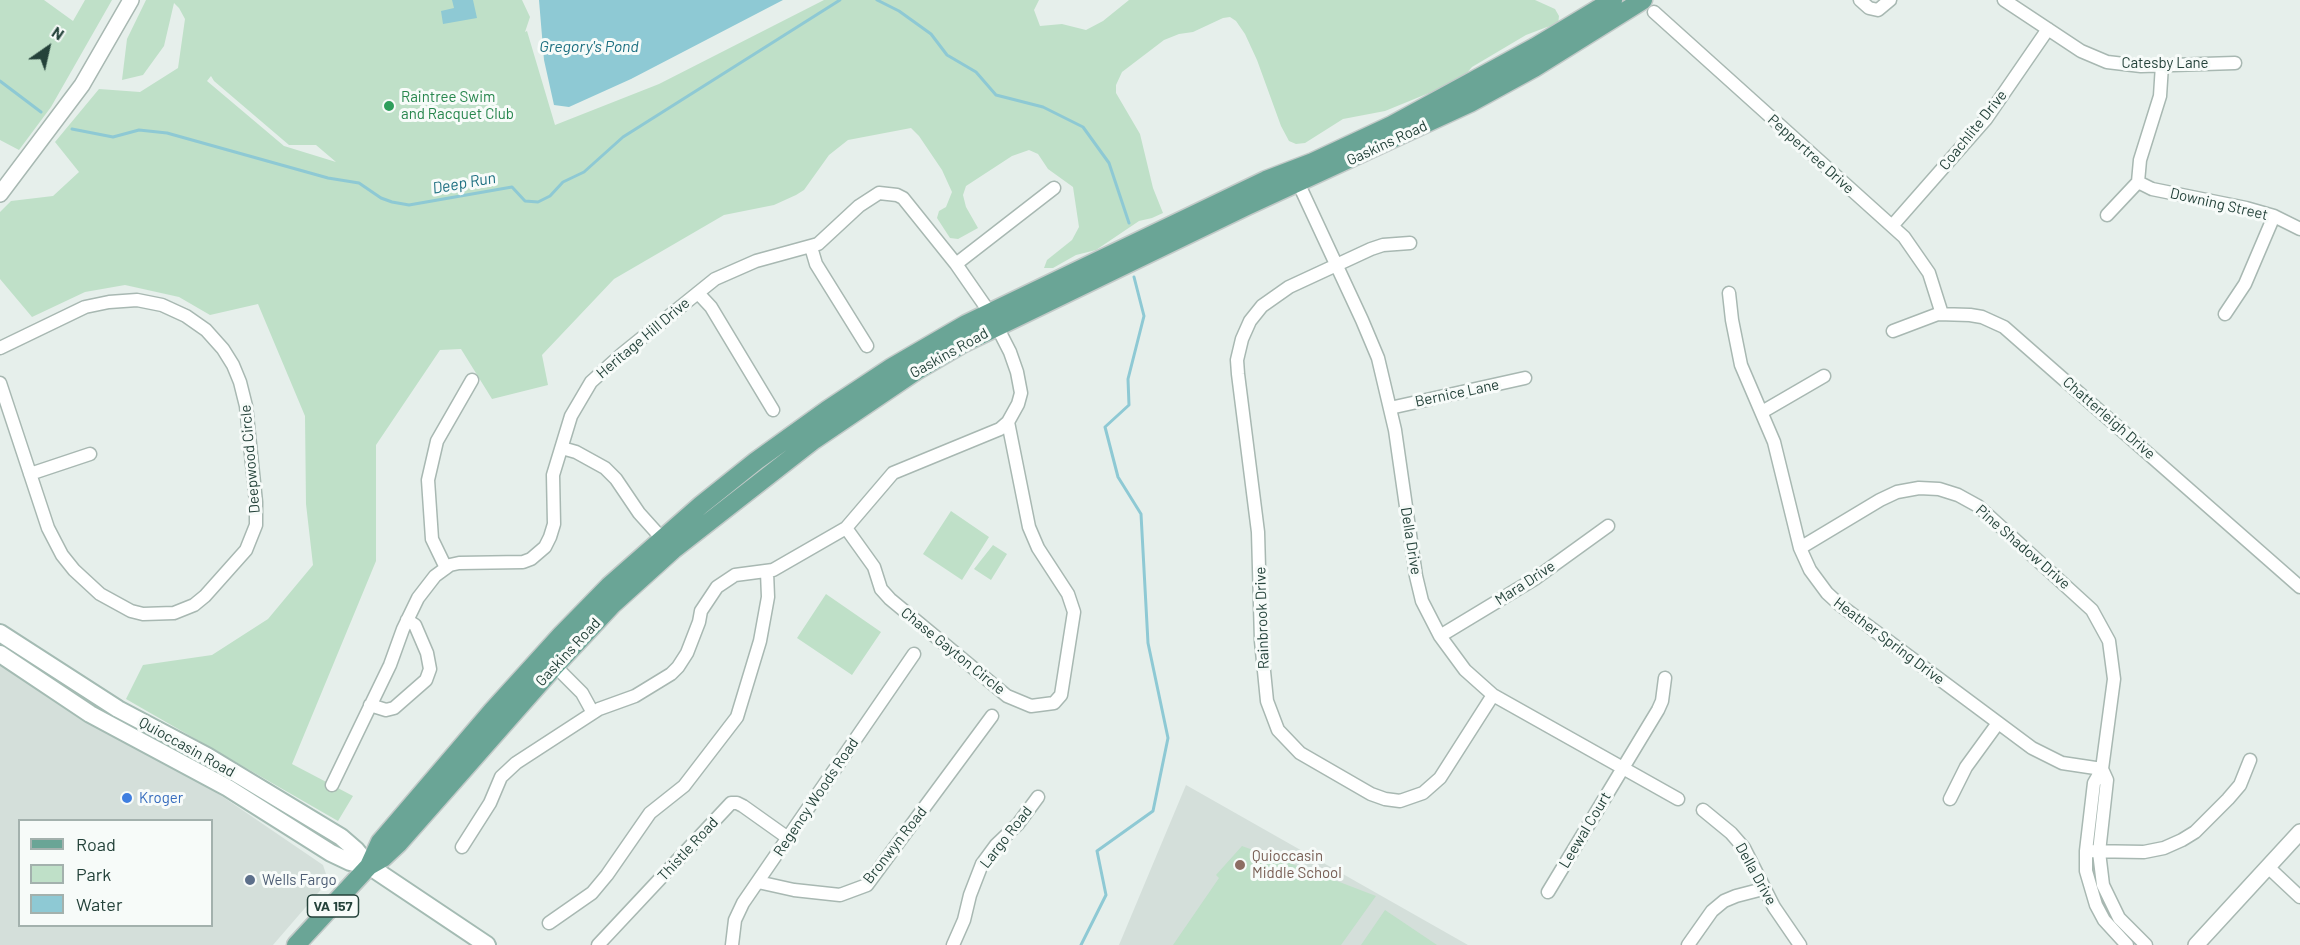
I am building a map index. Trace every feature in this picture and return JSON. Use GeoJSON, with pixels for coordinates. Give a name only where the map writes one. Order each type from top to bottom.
{"type":"FeatureCollection","features":[{"type":"Feature","properties":{"kind":"main road","name":"Gaskins Road"},"geometry":{"type":"LineString","coordinates":[[369,866],[380,842],[499,702],[601,595],[668,544],[873,399],[993,320],[1247,206],[1295,177],[1535,47],[1613,0]]}},
{"type":"Feature","properties":{"kind":"main road","name":"Gaskins Road"},"geometry":{"type":"LineString","coordinates":[[1295,177],[1436,120],[1509,82],[1645,3]]}},
{"type":"Feature","properties":{"kind":"main road","name":"Gaskins Road"},"geometry":{"type":"LineString","coordinates":[[296,945],[369,866],[383,858],[398,844],[555,666],[668,544]]}},
{"type":"Feature","properties":{"kind":"main road","name":"Quioccasin Road"},"geometry":{"type":"LineString","coordinates":[[0,633],[118,709],[214,760],[341,837],[369,866],[487,945]]}},
{"type":"Feature","properties":{"kind":"main road","name":"Quioccasin Road"},"geometry":{"type":"LineString","coordinates":[[0,654],[90,714],[228,788],[331,853],[350,862],[369,866]]}},
{"type":"Feature","properties":{"kind":"street"},"geometry":{"type":"LineString","coordinates":[[0,194],[82,85],[131,0]]}},
{"type":"Feature","properties":{"kind":"street"},"geometry":{"type":"LineString","coordinates":[[1860,0],[1874,10],[1882,8],[1890,0]]}},
{"type":"Feature","properties":{"kind":"street","name":"Catesby Lane"},"geometry":{"type":"LineString","coordinates":[[2004,0],[2081,51],[2107,62],[2129,65],[2235,63]]}},
{"type":"Feature","properties":{"kind":"street","name":"Peppertree Drive"},"geometry":{"type":"LineString","coordinates":[[1645,3],[1912,246],[1923,262],[1936,289],[1942,314]]}},
{"type":"Feature","properties":{"kind":"street","name":"Coachlite Drive"},"geometry":{"type":"LineString","coordinates":[[1892,226],[1986,119],[2048,29]]}},
{"type":"Feature","properties":{"kind":"street"},"geometry":{"type":"LineString","coordinates":[[2107,215],[2138,182],[2140,160],[2160,96],[2162,65]]}},
{"type":"Feature","properties":{"kind":"street"},"geometry":{"type":"LineString","coordinates":[[0,182],[25,160]]}},
{"type":"Feature","properties":{"kind":"street","name":"Della Drive"},"geometry":{"type":"LineString","coordinates":[[1295,177],[1373,345],[1390,408],[1416,576],[1422,601],[1440,636],[1465,670],[1493,695],[1678,799]]}},
{"type":"Feature","properties":{"kind":"street","name":"Downing Street"},"geometry":{"type":"LineString","coordinates":[[2138,182],[2152,189],[2274,216],[2300,229]]}},
{"type":"Feature","properties":{"kind":"street"},"geometry":{"type":"LineString","coordinates":[[956,264],[1054,188]]}},
{"type":"Feature","properties":{"kind":"street","name":"Heritage Hill Drive"},"geometry":{"type":"LineString","coordinates":[[446,568],[459,563],[514,563],[531,559],[539,553],[550,537],[554,524],[553,476],[571,416],[591,382],[715,279],[738,268],[819,244],[859,206],[879,193],[903,198],[956,264],[993,320],[1017,372],[1021,393],[1008,422]]}},
{"type":"Feature","properties":{"kind":"street"},"geometry":{"type":"LineString","coordinates":[[2225,314],[2245,285],[2274,216]]}},
{"type":"Feature","properties":{"kind":"street","name":"Rainbrook Drive"},"geometry":{"type":"LineString","coordinates":[[1410,243],[1383,245],[1289,287],[1267,301],[1250,321],[1239,351],[1238,374],[1259,544],[1263,661],[1269,710],[1278,730],[1300,753],[1371,794],[1385,800],[1400,801],[1424,793],[1440,778],[1493,695]]}},
{"type":"Feature","properties":{"kind":"street"},"geometry":{"type":"LineString","coordinates":[[811,247],[816,264],[867,346]]}},
{"type":"Feature","properties":{"kind":"street","name":"Heather Spring Drive"},"geometry":{"type":"LineString","coordinates":[[1729,292],[1741,365],[1777,452],[1800,548],[1816,579],[1840,605],[2046,756],[2078,766],[2102,769]]}},
{"type":"Feature","properties":{"kind":"street"},"geometry":{"type":"LineString","coordinates":[[698,293],[711,307],[773,410]]}},
{"type":"Feature","properties":{"kind":"street","name":"Deepwood Circle"},"geometry":{"type":"LineString","coordinates":[[0,348],[85,308],[109,302],[137,300],[162,305],[199,324],[223,349],[240,382],[246,406],[256,502],[254,532],[243,555],[205,596],[174,613],[143,614],[111,602],[89,586],[62,555],[48,528],[0,383]]}},
{"type":"Feature","properties":{"kind":"street","name":"Chatterleigh Drive"},"geometry":{"type":"LineString","coordinates":[[1893,332],[1915,322],[1942,314],[1982,317],[2004,327],[2300,587]]}},
{"type":"Feature","properties":{"kind":"street"},"geometry":{"type":"LineString","coordinates":[[1762,412],[1824,376]]}},
{"type":"Feature","properties":{"kind":"street","name":"Bernice Lane"},"geometry":{"type":"LineString","coordinates":[[1390,408],[1525,378]]}},
{"type":"Feature","properties":{"kind":"street"},"geometry":{"type":"LineString","coordinates":[[332,785],[390,665],[418,598],[435,576],[446,568],[432,539],[428,480],[437,441],[472,380]]}},
{"type":"Feature","properties":{"kind":"street"},"geometry":{"type":"LineString","coordinates":[[462,847],[490,803],[501,777],[516,763],[593,713],[635,696],[671,674],[678,667],[687,653],[701,611],[717,587],[735,575],[773,570],[846,528],[893,472],[1000,429],[1008,422]]}},
{"type":"Feature","properties":{"kind":"street","name":"Chase Gayton Circle"},"geometry":{"type":"LineString","coordinates":[[846,528],[874,567],[881,589],[890,599],[1007,696],[1030,706],[1054,703],[1060,694],[1074,612],[1068,594],[1038,548],[1029,527],[1008,422]]}},
{"type":"Feature","properties":{"kind":"street"},"geometry":{"type":"LineString","coordinates":[[562,448],[598,462],[605,468],[616,479],[639,513],[668,544]]}},
{"type":"Feature","properties":{"kind":"street"},"geometry":{"type":"LineString","coordinates":[[30,474],[90,454]]}},
{"type":"Feature","properties":{"kind":"street","name":"Pine Shadow Drive"},"geometry":{"type":"LineString","coordinates":[[1800,548],[1897,492],[1919,488],[1939,489],[1958,495],[1978,506],[2083,600],[2105,630],[2111,651],[2114,679],[2102,769],[2107,786],[2093,851],[2086,871],[2096,905],[2104,920],[2127,945]]}},
{"type":"Feature","properties":{"kind":"street","name":"Mara Drive"},"geometry":{"type":"LineString","coordinates":[[1440,636],[1536,578],[1608,526]]}},
{"type":"Feature","properties":{"kind":"street"},"geometry":{"type":"LineString","coordinates":[[549,923],[592,893],[650,813],[684,786],[737,717],[760,641],[768,597],[767,572]]}},
{"type":"Feature","properties":{"kind":"street"},"geometry":{"type":"LineString","coordinates":[[370,705],[386,710],[394,708],[426,680],[430,669],[427,653],[415,625],[407,620]]}},
{"type":"Feature","properties":{"kind":"street","name":"Regency Woods Road"},"geometry":{"type":"LineString","coordinates":[[732,945],[735,920],[758,882],[914,654]]}},
{"type":"Feature","properties":{"kind":"street"},"geometry":{"type":"LineString","coordinates":[[555,666],[582,693],[593,713]]}},
{"type":"Feature","properties":{"kind":"street","name":"Leewal Court"},"geometry":{"type":"LineString","coordinates":[[1548,892],[1662,701],[1665,678]]}},
{"type":"Feature","properties":{"kind":"street","name":"Bronwyn Road"},"geometry":{"type":"LineString","coordinates":[[758,882],[794,890],[840,895],[867,885],[992,716]]}},
{"type":"Feature","properties":{"kind":"street"},"geometry":{"type":"LineString","coordinates":[[1950,799],[1966,767],[1998,723]]}},
{"type":"Feature","properties":{"kind":"street"},"geometry":{"type":"LineString","coordinates":[[2093,851],[2144,852],[2164,848],[2182,840],[2207,821],[2234,792],[2242,781],[2250,760]]}},
{"type":"Feature","properties":{"kind":"street","name":"Largo Road"},"geometry":{"type":"LineString","coordinates":[[952,945],[964,920],[970,895],[982,864],[996,845],[1018,824],[1038,797]]}},
{"type":"Feature","properties":{"kind":"street","name":"Thistle Road"},"geometry":{"type":"LineString","coordinates":[[598,945],[731,803],[743,806],[788,838]]}},
{"type":"Feature","properties":{"kind":"street","name":"Della Drive"},"geometry":{"type":"LineString","coordinates":[[1703,810],[1731,833],[1744,848],[1763,889],[1800,945]]}},
{"type":"Feature","properties":{"kind":"street"},"geometry":{"type":"LineString","coordinates":[[2196,945],[2300,832]]}},
{"type":"Feature","properties":{"kind":"street","name":"Pine Shadow Drive"},"geometry":{"type":"LineString","coordinates":[[2093,851],[2109,902],[2119,918],[2146,945]]}},
{"type":"Feature","properties":{"kind":"street"},"geometry":{"type":"LineString","coordinates":[[2268,867],[2300,897]]}},
{"type":"Feature","properties":{"kind":"street"},"geometry":{"type":"LineString","coordinates":[[1688,945],[1712,911],[1730,899],[1763,889]]}},
{"type":"Feature","properties":{"kind":"shaded area"},"geometry":{"type":"Polygon","coordinates":[[[0,663],[207,786],[323,865],[327,877],[324,886],[273,945],[0,945],[0,663]]]}},
{"type":"Feature","properties":{"kind":"shaded area","name":"Quioccasin Middle School"},"geometry":{"type":"Polygon","coordinates":[[[1186,785],[1468,945],[1119,945],[1186,785]]]}},
{"type":"Feature","properties":{"kind":"green space"},"geometry":{"type":"Polygon","coordinates":[[[0,0],[44,0],[73,21],[85,0],[112,0],[51,107],[19,150],[0,140],[0,0]]]}},
{"type":"Feature","properties":{"kind":"green space"},"geometry":{"type":"Polygon","coordinates":[[[146,0],[522,0],[530,17],[525,32],[527,31],[555,125],[659,84],[824,0],[1039,0],[1034,10],[1040,26],[1062,24],[1086,30],[1103,21],[1129,0],[1535,0],[1555,9],[1559,16],[1558,25],[1526,35],[1472,67],[1466,74],[1434,91],[1385,111],[1343,119],[1305,143],[1296,144],[1289,141],[1281,126],[1257,60],[1236,21],[1230,17],[1223,18],[1193,32],[1164,40],[1122,72],[1116,85],[1116,93],[1140,134],[1153,188],[1163,213],[1139,221],[1096,250],[1076,255],[1053,268],[1044,268],[1047,260],[1072,240],[1079,227],[1073,187],[1048,169],[1038,154],[1029,150],[1012,156],[966,186],[963,195],[966,207],[978,228],[958,239],[950,238],[937,218],[939,211],[946,207],[952,192],[942,170],[911,128],[848,140],[829,155],[804,190],[796,195],[774,205],[724,215],[614,279],[542,355],[548,385],[492,399],[461,349],[440,350],[376,445],[376,561],[292,764],[353,796],[338,821],[126,699],[143,665],[212,655],[268,619],[313,565],[306,504],[305,416],[258,304],[210,315],[179,297],[125,285],[85,292],[32,317],[0,279],[0,212],[11,201],[53,196],[79,172],[55,142],[99,89],[140,92],[178,68],[185,19],[174,3],[164,46],[143,75],[122,80],[127,39],[146,0]],[[211,76],[207,81],[284,146],[336,162],[316,145],[289,145],[211,76]]]}},
{"type":"Feature","properties":{"kind":"green space"},"geometry":{"type":"Polygon","coordinates":[[[951,511],[989,537],[962,580],[923,554],[951,511]]]}},
{"type":"Feature","properties":{"kind":"green space"},"geometry":{"type":"Polygon","coordinates":[[[993,545],[1007,554],[991,580],[974,569],[993,545]]]}},
{"type":"Feature","properties":{"kind":"green space"},"geometry":{"type":"Polygon","coordinates":[[[826,594],[881,632],[852,675],[797,638],[826,594]]]}},
{"type":"Feature","properties":{"kind":"green space"},"geometry":{"type":"Polygon","coordinates":[[[1242,846],[1376,896],[1341,945],[1173,945],[1219,878],[1216,875],[1242,846]]]}},
{"type":"Feature","properties":{"kind":"green space"},"geometry":{"type":"Polygon","coordinates":[[[1385,910],[1437,945],[1361,945],[1385,910]]]}},
{"type":"Feature","properties":{"kind":"water"},"geometry":{"type":"Polygon","coordinates":[[[452,0],[473,0],[477,18],[443,24],[441,11],[454,8],[452,0]]]}},
{"type":"Feature","properties":{"kind":"water","name":"Gregory's Pond"},"geometry":{"type":"Polygon","coordinates":[[[539,0],[783,0],[631,79],[569,107],[554,105],[544,60],[539,0]]]}},
{"type":"Feature","properties":{"kind":"waterway","name":"Deep Run"},"geometry":{"type":"LineString","coordinates":[[72,129],[113,137],[139,130],[167,133],[328,178],[359,183],[381,198],[409,205],[512,187],[525,201],[538,202],[550,196],[563,182],[584,172],[623,137],[840,0]]}},
{"type":"Feature","properties":{"kind":"waterway"},"geometry":{"type":"LineString","coordinates":[[877,0],[899,11],[931,34],[947,55],[976,72],[996,95],[1043,107],[1083,127],[1109,163],[1129,223]]}},
{"type":"Feature","properties":{"kind":"waterway","name":"Deep Run"},"geometry":{"type":"LineString","coordinates":[[0,81],[41,112]]}},
{"type":"Feature","properties":{"kind":"waterway"},"geometry":{"type":"LineString","coordinates":[[1081,945],[1106,895],[1097,851],[1153,811],[1168,738],[1148,643],[1141,514],[1118,477],[1105,427],[1129,405],[1128,379],[1144,316],[1134,277]]}},
{"type":"Feature","properties":{"kind":"place","name":"Raintree Swim and Racquet Club"},"geometry":{"type":"Point","coordinates":[389,106]}},
{"type":"Feature","properties":{"kind":"place","name":"Kroger"},"geometry":{"type":"Point","coordinates":[127,798]}},
{"type":"Feature","properties":{"kind":"place","name":"Quioccasin Middle School"},"geometry":{"type":"Point","coordinates":[1240,865]}},
{"type":"Feature","properties":{"kind":"place","name":"Wells Fargo"},"geometry":{"type":"Point","coordinates":[250,880]}}]}
